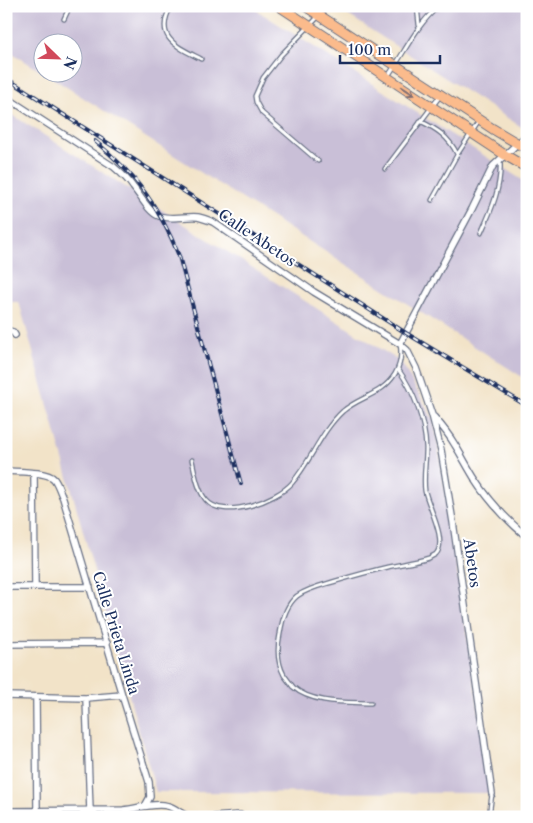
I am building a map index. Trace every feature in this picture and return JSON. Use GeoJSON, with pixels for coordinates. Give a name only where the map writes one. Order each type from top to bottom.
{"type":"FeatureCollection","features":[{"type":"Feature","properties":{"kind":"main road"},"geometry":{"type":"LineString","coordinates":[[305,6],[527,149]]}},
{"type":"Feature","properties":{"kind":"main road"},"geometry":{"type":"LineString","coordinates":[[282,7],[471,133],[502,158],[527,168]]}},
{"type":"Feature","properties":{"kind":"street","name":"Calle Abetos"},"geometry":{"type":"LineString","coordinates":[[6,97],[114,167],[125,176],[146,204],[158,216],[175,218],[198,217],[213,222],[314,292],[400,344]]}},
{"type":"Feature","properties":{"kind":"street"},"geometry":{"type":"LineString","coordinates":[[400,344],[493,166],[517,144]]}},
{"type":"Feature","properties":{"kind":"street"},"geometry":{"type":"LineString","coordinates":[[6,330],[13,332],[15,335]]}},
{"type":"Feature","properties":{"kind":"street","name":"Abetos"},"geometry":{"type":"LineString","coordinates":[[400,344],[407,350],[412,359],[432,415],[441,450],[492,794]]}},
{"type":"Feature","properties":{"kind":"street"},"geometry":{"type":"LineString","coordinates":[[432,415],[456,446],[483,491],[510,523],[527,537]]}},
{"type":"Feature","properties":{"kind":"street"},"geometry":{"type":"LineString","coordinates":[[6,471],[34,473],[35,587]]}},
{"type":"Feature","properties":{"kind":"street","name":"Calle Prieta Linda"},"geometry":{"type":"LineString","coordinates":[[34,473],[51,477],[58,486],[63,498],[149,782],[150,796],[144,806]]}},
{"type":"Feature","properties":{"kind":"street"},"geometry":{"type":"LineString","coordinates":[[6,587],[90,588]]}},
{"type":"Feature","properties":{"kind":"street"},"geometry":{"type":"LineString","coordinates":[[6,644],[107,644]]}},
{"type":"Feature","properties":{"kind":"street"},"geometry":{"type":"LineString","coordinates":[[6,696],[86,698],[122,695]]}},
{"type":"Feature","properties":{"kind":"street"},"geometry":{"type":"LineString","coordinates":[[36,697],[37,810]]}},
{"type":"Feature","properties":{"kind":"street"},"geometry":{"type":"LineString","coordinates":[[86,698],[90,811]]}},
{"type":"Feature","properties":{"kind":"street"},"geometry":{"type":"LineString","coordinates":[[6,811],[123,810],[144,806],[167,805],[190,817]]}},
{"type":"Feature","properties":{"kind":"street"},"geometry":{"type":"LineString","coordinates":[[215,817],[240,816]]}},
{"type":"Feature","properties":{"kind":"lane"},"geometry":{"type":"LineString","coordinates":[[64,19],[70,6]]}},
{"type":"Feature","properties":{"kind":"lane"},"geometry":{"type":"LineString","coordinates":[[171,6],[165,20],[166,35],[174,43],[201,59]]}},
{"type":"Feature","properties":{"kind":"lane"},"geometry":{"type":"LineString","coordinates":[[417,6],[419,26]]}},
{"type":"Feature","properties":{"kind":"lane"},"geometry":{"type":"LineString","coordinates":[[387,78],[419,26],[439,6]]}},
{"type":"Feature","properties":{"kind":"lane"},"geometry":{"type":"LineString","coordinates":[[318,160],[262,113],[255,96],[263,78],[281,55],[320,16]]}},
{"type":"Feature","properties":{"kind":"lane"},"geometry":{"type":"LineString","coordinates":[[385,169],[441,94]]}},
{"type":"Feature","properties":{"kind":"lane"},"geometry":{"type":"LineString","coordinates":[[432,200],[457,155],[480,120]]}},
{"type":"Feature","properties":{"kind":"lane"},"geometry":{"type":"LineString","coordinates":[[420,121],[434,128],[447,138],[457,155]]}},
{"type":"Feature","properties":{"kind":"lane"},"geometry":{"type":"LineString","coordinates":[[517,144],[527,132]]}},
{"type":"Feature","properties":{"kind":"lane"},"geometry":{"type":"LineString","coordinates":[[481,233],[496,196],[502,158]]}},
{"type":"Feature","properties":{"kind":"lane"},"geometry":{"type":"LineString","coordinates":[[192,460],[202,495],[206,501],[218,508],[245,507],[274,496],[292,484],[325,433],[339,416],[351,405],[384,387],[389,382],[398,368],[401,359],[400,344]]}},
{"type":"Feature","properties":{"kind":"lane"},"geometry":{"type":"LineString","coordinates":[[371,702],[336,702],[319,699],[307,695],[294,687],[282,671],[278,654],[278,642],[286,612],[298,595],[308,590],[364,573],[429,558],[436,554],[439,549],[438,531],[425,489],[426,447],[423,425],[410,388],[398,368]]}},
{"type":"Feature","properties":{"kind":"lane"},"geometry":{"type":"LineString","coordinates":[[488,817],[492,794]]}},
{"type":"Feature","properties":{"kind":"shaded area"},"geometry":{"type":"Polygon","coordinates":[[[6,6],[250,6],[527,183],[527,380],[59,82],[82,82],[82,32],[32,32],[32,66],[6,49],[6,6]]]}},
{"type":"Feature","properties":{"kind":"shaded area"},"geometry":{"type":"Polygon","coordinates":[[[334,6],[527,6],[526,130],[334,6]]]}},
{"type":"Feature","properties":{"kind":"shaded area"},"geometry":{"type":"Polygon","coordinates":[[[6,111],[401,362],[434,421],[491,793],[156,792],[19,302],[6,302],[6,111]]]}},
{"type":"Feature","properties":{"kind":"railway"},"geometry":{"type":"LineString","coordinates":[[6,78],[406,333],[527,406]]}},
{"type":"Feature","properties":{"kind":"railway"},"geometry":{"type":"LineString","coordinates":[[95,141],[123,166],[145,192],[163,222],[179,256],[241,484]]}}]}
